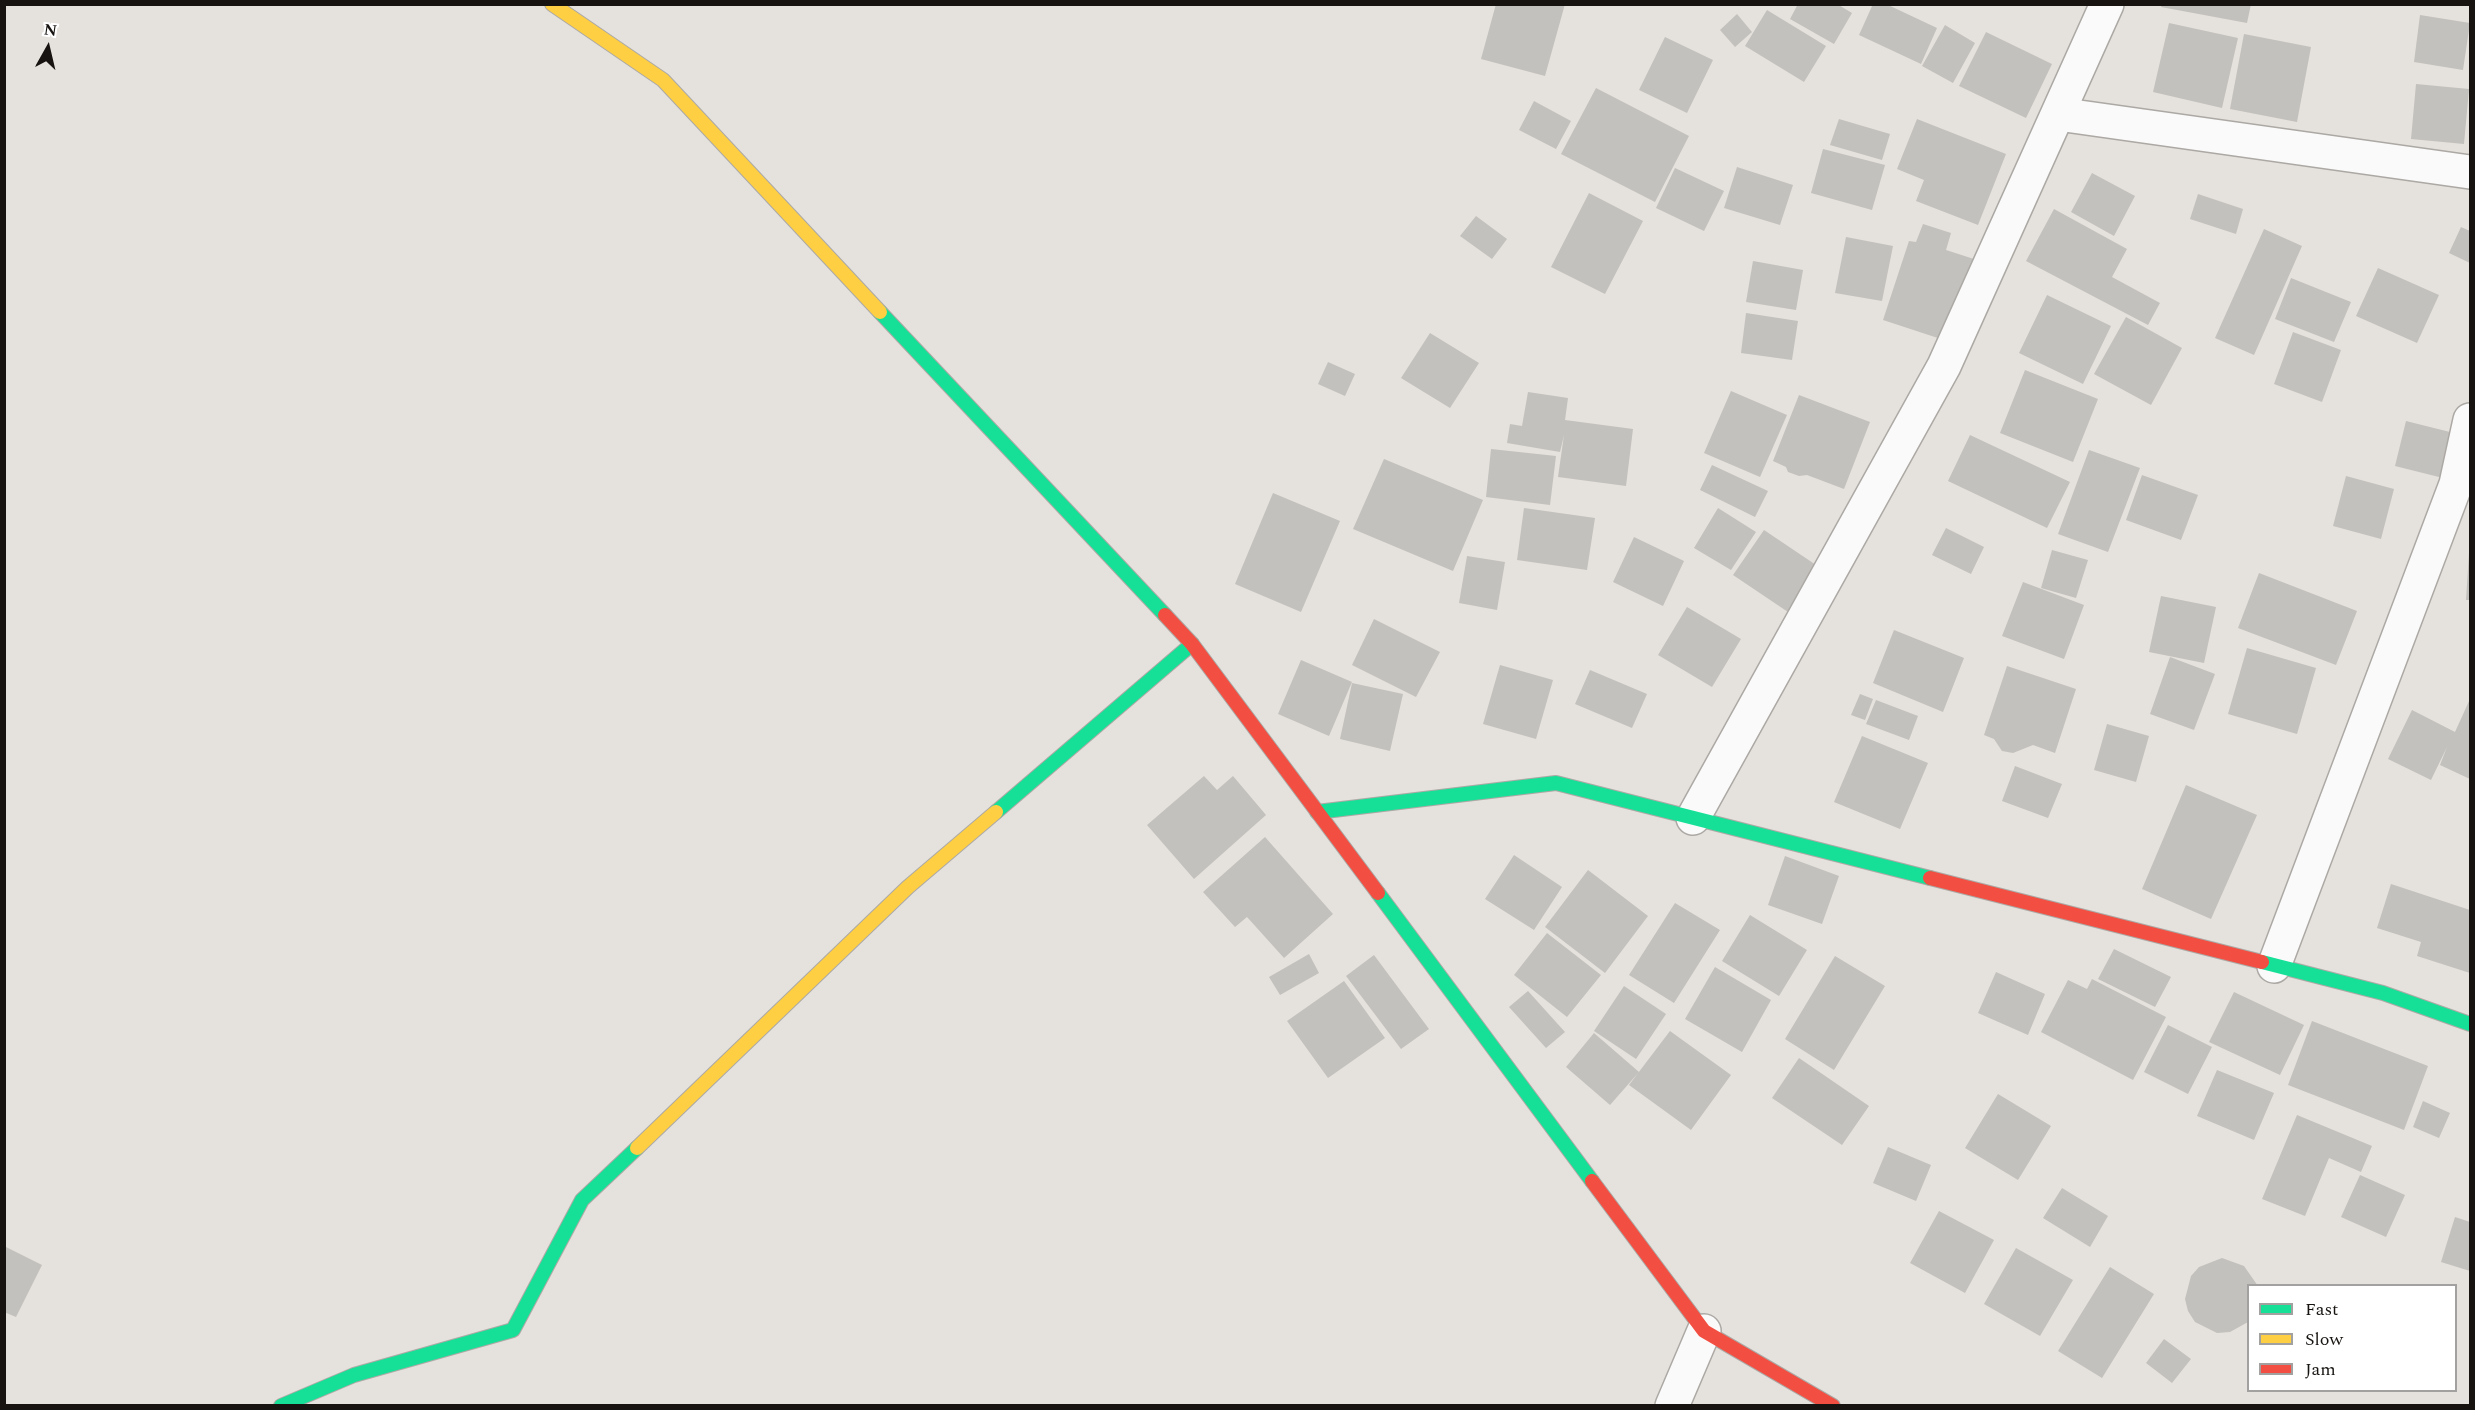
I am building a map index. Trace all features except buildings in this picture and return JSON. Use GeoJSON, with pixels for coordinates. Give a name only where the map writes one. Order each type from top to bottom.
{"type":"FeatureCollection","features":[{"type":"Feature","properties":{"kind":"street"},"geometry":{"type":"LineString","coordinates":[[552,4],[663,80],[1192,644],[1704,1331],[1833,1406]]}},
{"type":"Feature","properties":{"kind":"street"},"geometry":{"type":"LineString","coordinates":[[1693,818],[1944,366],[2107,4]]}},
{"type":"Feature","properties":{"kind":"street"},"geometry":{"type":"LineString","coordinates":[[2058,114],[2470,172]]}},
{"type":"Feature","properties":{"kind":"street"},"geometry":{"type":"LineString","coordinates":[[2274,966],[2456,484],[2470,420]]}},
{"type":"Feature","properties":{"kind":"street"},"geometry":{"type":"LineString","coordinates":[[281,1406],[354,1375],[513,1330],[582,1200],[908,887],[1192,644]]}},
{"type":"Feature","properties":{"kind":"street"},"geometry":{"type":"LineString","coordinates":[[1317,812],[1556,783],[2383,993],[2470,1024]]}},
{"type":"Feature","properties":{"kind":"street"},"geometry":{"type":"LineString","coordinates":[[1672,1406],[1704,1331]]}},
{"type":"Feature","properties":{"kind":"traffic: fast"},"geometry":{"type":"LineString","coordinates":[[880,312],[1165,615]]}},
{"type":"Feature","properties":{"kind":"traffic: fast"},"geometry":{"type":"LineString","coordinates":[[996,812],[1192,644]]}},
{"type":"Feature","properties":{"kind":"traffic: fast"},"geometry":{"type":"LineString","coordinates":[[1317,812],[1556,783],[1930,878]]}},
{"type":"Feature","properties":{"kind":"traffic: fast"},"geometry":{"type":"LineString","coordinates":[[1378,893],[1592,1181]]}},
{"type":"Feature","properties":{"kind":"traffic: fast"},"geometry":{"type":"LineString","coordinates":[[2262,962],[2383,993],[2470,1024]]}},
{"type":"Feature","properties":{"kind":"traffic: fast"},"geometry":{"type":"LineString","coordinates":[[281,1406],[354,1375],[513,1330],[582,1200],[637,1148]]}},
{"type":"Feature","properties":{"kind":"traffic: slow"},"geometry":{"type":"LineString","coordinates":[[552,4],[663,80],[880,312]]}},
{"type":"Feature","properties":{"kind":"traffic: slow"},"geometry":{"type":"LineString","coordinates":[[637,1148],[908,887],[996,812]]}},
{"type":"Feature","properties":{"kind":"traffic: jam"},"geometry":{"type":"LineString","coordinates":[[1165,615],[1192,644],[1378,893]]}},
{"type":"Feature","properties":{"kind":"traffic: jam"},"geometry":{"type":"LineString","coordinates":[[1930,878],[2262,962]]}},
{"type":"Feature","properties":{"kind":"traffic: jam"},"geometry":{"type":"LineString","coordinates":[[1592,1181],[1704,1331],[1833,1406]]}}]}
